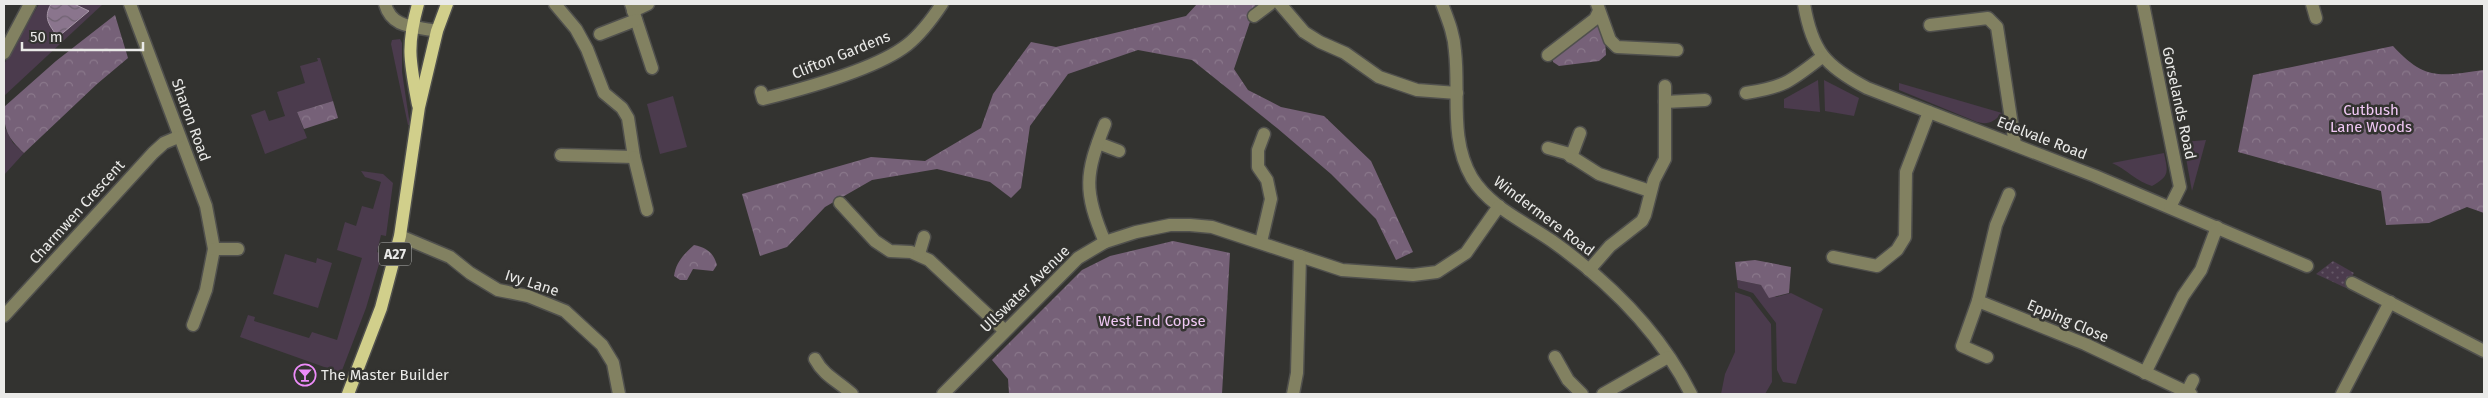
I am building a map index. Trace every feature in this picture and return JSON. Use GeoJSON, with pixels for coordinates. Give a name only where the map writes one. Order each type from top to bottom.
{"type":"FeatureCollection","features":[{"type":"Feature","properties":{"kind":"main road","name":"A27"},"geometry":{"type":"LineString","coordinates":[[418,4],[412,26],[409,60],[419,107]]}},
{"type":"Feature","properties":{"kind":"main road","name":"A27"},"geometry":{"type":"LineString","coordinates":[[348,394],[381,308],[400,236],[419,107],[438,31],[447,4]]}},
{"type":"Feature","properties":{"kind":"street"},"geometry":{"type":"LineString","coordinates":[[4,53],[30,4]]}},
{"type":"Feature","properties":{"kind":"street","name":"Sharon Road"},"geometry":{"type":"LineString","coordinates":[[130,4],[141,29],[178,137],[206,206],[214,250],[206,290],[193,326]]}},
{"type":"Feature","properties":{"kind":"street"},"geometry":{"type":"LineString","coordinates":[[384,4],[392,19],[412,26],[438,31]]}},
{"type":"Feature","properties":{"kind":"street"},"geometry":{"type":"LineString","coordinates":[[555,4],[576,29],[587,48],[604,94],[622,108],[628,118],[634,157],[647,210]]}},
{"type":"Feature","properties":{"kind":"street"},"geometry":{"type":"LineString","coordinates":[[600,34],[648,4]]}},
{"type":"Feature","properties":{"kind":"street","name":"Clifton Gardens"},"geometry":{"type":"LineString","coordinates":[[763,99],[804,88],[888,56],[907,46],[922,31],[942,4]]}},
{"type":"Feature","properties":{"kind":"street"},"geometry":{"type":"LineString","coordinates":[[1254,16],[1270,4]]}},
{"type":"Feature","properties":{"kind":"street"},"geometry":{"type":"LineString","coordinates":[[1280,4],[1304,32],[1320,42],[1345,53],[1381,78],[1417,90],[1457,93]]}},
{"type":"Feature","properties":{"kind":"street","name":"Windermere Road"},"geometry":{"type":"LineString","coordinates":[[1442,4],[1453,34],[1457,93],[1457,132],[1466,165],[1480,189],[1499,206],[1551,241],[1589,270],[1631,309],[1668,357],[1691,394]]}},
{"type":"Feature","properties":{"kind":"street","name":"Edelvale Road"},"geometry":{"type":"LineString","coordinates":[[1804,4],[1812,40],[1822,57],[1841,74],[1850,79],[1929,112],[2015,144],[2307,266]]}},
{"type":"Feature","properties":{"kind":"street","name":"Gorselands Road"},"geometry":{"type":"LineString","coordinates":[[2142,4],[2180,187],[2170,208]]}},
{"type":"Feature","properties":{"kind":"street"},"geometry":{"type":"LineString","coordinates":[[2312,4],[2316,18]]}},
{"type":"Feature","properties":{"kind":"street"},"geometry":{"type":"LineString","coordinates":[[1598,6],[1610,40],[1617,47],[1677,50]]}},
{"type":"Feature","properties":{"kind":"street"},"geometry":{"type":"LineString","coordinates":[[1548,55],[1595,19],[1598,6]]}},
{"type":"Feature","properties":{"kind":"street"},"geometry":{"type":"LineString","coordinates":[[633,12],[652,68]]}},
{"type":"Feature","properties":{"kind":"street"},"geometry":{"type":"LineString","coordinates":[[1930,25],[1988,18],[1998,27],[2000,30],[2015,144]]}},
{"type":"Feature","properties":{"kind":"street"},"geometry":{"type":"LineString","coordinates":[[1746,93],[1772,89],[1796,79],[1822,57]]}},
{"type":"Feature","properties":{"kind":"street"},"geometry":{"type":"LineString","coordinates":[[1589,270],[1610,246],[1642,221],[1650,191],[1665,159],[1667,144],[1665,86]]}},
{"type":"Feature","properties":{"kind":"street"},"geometry":{"type":"LineString","coordinates":[[1665,102],[1706,100]]}},
{"type":"Feature","properties":{"kind":"street"},"geometry":{"type":"LineString","coordinates":[[1834,257],[1877,266],[1896,250],[1905,237],[1906,172],[1929,112]]}},
{"type":"Feature","properties":{"kind":"street"},"geometry":{"type":"LineString","coordinates":[[1105,124],[1089,172],[1091,211],[1105,242]]}},
{"type":"Feature","properties":{"kind":"street"},"geometry":{"type":"LineString","coordinates":[[1571,157],[1580,133]]}},
{"type":"Feature","properties":{"kind":"street"},"geometry":{"type":"LineString","coordinates":[[1261,242],[1271,199],[1267,180],[1258,167],[1258,150],[1264,134]]}},
{"type":"Feature","properties":{"kind":"street","name":"Charmwen Crescent"},"geometry":{"type":"LineString","coordinates":[[4,316],[153,153],[164,143],[178,137]]}},
{"type":"Feature","properties":{"kind":"street"},"geometry":{"type":"LineString","coordinates":[[1098,143],[1119,151]]}},
{"type":"Feature","properties":{"kind":"street"},"geometry":{"type":"LineString","coordinates":[[1548,148],[1571,157],[1599,174],[1650,191]]}},
{"type":"Feature","properties":{"kind":"street"},"geometry":{"type":"LineString","coordinates":[[561,156],[634,157]]}},
{"type":"Feature","properties":{"kind":"street"},"geometry":{"type":"LineString","coordinates":[[1987,357],[1962,346],[1978,302],[1996,225],[2009,194]]}},
{"type":"Feature","properties":{"kind":"street"},"geometry":{"type":"LineString","coordinates":[[840,203],[875,241],[890,251],[919,254],[929,260],[1004,330]]}},
{"type":"Feature","properties":{"kind":"street","name":"Ullswater Avenue"},"geometry":{"type":"LineString","coordinates":[[943,394],[1004,330],[1078,258],[1105,242],[1161,227],[1190,225],[1212,227],[1342,270],[1374,274],[1413,275],[1436,272],[1466,253],[1499,206]]}},
{"type":"Feature","properties":{"kind":"street"},"geometry":{"type":"LineString","coordinates":[[2145,373],[2182,296],[2201,270],[2217,227]]}},
{"type":"Feature","properties":{"kind":"street","name":"Ivy Lane"},"geometry":{"type":"LineString","coordinates":[[400,236],[450,257],[470,273],[498,290],[528,296],[565,311],[602,345],[613,363],[619,394]]}},
{"type":"Feature","properties":{"kind":"street"},"geometry":{"type":"LineString","coordinates":[[919,254],[924,238]]}},
{"type":"Feature","properties":{"kind":"street"},"geometry":{"type":"LineString","coordinates":[[214,250],[238,249]]}},
{"type":"Feature","properties":{"kind":"street"},"geometry":{"type":"LineString","coordinates":[[1294,394],[1297,373],[1300,256]]}},
{"type":"Feature","properties":{"kind":"street"},"geometry":{"type":"LineString","coordinates":[[2352,283],[2484,351]]}},
{"type":"Feature","properties":{"kind":"street","name":"Epping Close"},"geometry":{"type":"LineString","coordinates":[[1978,302],[2084,344],[2145,373],[2190,389]]}},
{"type":"Feature","properties":{"kind":"street"},"geometry":{"type":"LineString","coordinates":[[2342,394],[2390,302]]}},
{"type":"Feature","properties":{"kind":"street"},"geometry":{"type":"LineString","coordinates":[[1555,357],[1568,380],[1582,394]]}},
{"type":"Feature","properties":{"kind":"street"},"geometry":{"type":"LineString","coordinates":[[1602,394],[1668,357]]}},
{"type":"Feature","properties":{"kind":"street"},"geometry":{"type":"LineString","coordinates":[[815,359],[827,377],[841,384],[852,394]]}},
{"type":"Feature","properties":{"kind":"shaded area"},"geometry":{"type":"Polygon","coordinates":[[[39,4],[103,4],[4,96],[4,64],[39,4]]]}},
{"type":"Feature","properties":{"kind":"shaded area"},"geometry":{"type":"Polygon","coordinates":[[[400,39],[402,43],[402,72],[410,125],[408,125],[391,44],[392,40],[400,39]]]}},
{"type":"Feature","properties":{"kind":"shaded area"},"geometry":{"type":"Polygon","coordinates":[[[317,58],[320,58],[333,101],[297,112],[307,138],[265,154],[251,115],[265,110],[269,121],[285,116],[277,92],[305,83],[300,66],[318,61],[317,58]]]}},
{"type":"Feature","properties":{"kind":"shaded area"},"geometry":{"type":"Polygon","coordinates":[[[1818,80],[1820,112],[1784,108],[1784,99],[1818,80]]]}},
{"type":"Feature","properties":{"kind":"shaded area"},"geometry":{"type":"Polygon","coordinates":[[[1824,80],[1859,98],[1854,116],[1825,111],[1824,80]]]}},
{"type":"Feature","properties":{"kind":"shaded area"},"geometry":{"type":"Polygon","coordinates":[[[1899,83],[2002,113],[1991,122],[1977,122],[1899,90],[1899,83]]]}},
{"type":"Feature","properties":{"kind":"shaded area"},"geometry":{"type":"Polygon","coordinates":[[[673,96],[687,147],[660,154],[647,104],[673,96]]]}},
{"type":"Feature","properties":{"kind":"shaded area"},"geometry":{"type":"Polygon","coordinates":[[[4,126],[13,143],[24,153],[4,175],[4,126]]]}},
{"type":"Feature","properties":{"kind":"shaded area"},"geometry":{"type":"Polygon","coordinates":[[[2206,140],[2192,191],[2183,142],[2206,140]]]}},
{"type":"Feature","properties":{"kind":"shaded area"},"geometry":{"type":"Polygon","coordinates":[[[2164,153],[2167,169],[2165,176],[2152,186],[2141,182],[2112,163],[2164,153]]]}},
{"type":"Feature","properties":{"kind":"shaded area"},"geometry":{"type":"Polygon","coordinates":[[[361,171],[383,174],[393,183],[386,236],[381,235],[377,252],[382,254],[366,308],[341,373],[240,337],[248,315],[255,317],[254,321],[309,338],[312,332],[337,340],[362,258],[337,250],[345,222],[356,226],[362,206],[373,209],[381,182],[365,177],[361,171]]]}},
{"type":"Feature","properties":{"kind":"shaded area"},"geometry":{"type":"Polygon","coordinates":[[[285,254],[316,263],[317,258],[332,263],[318,308],[273,294],[285,254]]]}},
{"type":"Feature","properties":{"kind":"shaded area"},"geometry":{"type":"Polygon","coordinates":[[[2333,261],[2354,273],[2346,288],[2316,274],[2333,261]]]}},
{"type":"Feature","properties":{"kind":"shaded area"},"geometry":{"type":"Polygon","coordinates":[[[1737,280],[1761,285],[1776,297],[1791,293],[1823,309],[1796,384],[1783,382],[1777,370],[1776,323],[1753,293],[1738,288],[1737,280]]]}},
{"type":"Feature","properties":{"kind":"shaded area"},"geometry":{"type":"Polygon","coordinates":[[[1735,292],[1750,297],[1771,324],[1772,382],[1765,394],[1721,394],[1725,374],[1735,352],[1735,292]]]}},
{"type":"Feature","properties":{"kind":"green space"},"geometry":{"type":"Polygon","coordinates":[[[1197,4],[1256,4],[1234,69],[1248,90],[1281,107],[1324,116],[1371,161],[1413,252],[1396,260],[1376,219],[1331,174],[1192,60],[1138,50],[1068,74],[1030,126],[1021,188],[1011,198],[990,182],[937,169],[872,180],[825,207],[787,247],[760,256],[742,194],[871,157],[925,161],[981,128],[993,94],[1031,42],[1056,47],[1186,16],[1197,4]]]}},
{"type":"Feature","properties":{"kind":"green space"},"geometry":{"type":"Polygon","coordinates":[[[115,15],[128,58],[97,84],[24,153],[8,133],[4,107],[56,61],[115,15]]]}},
{"type":"Feature","properties":{"kind":"green space"},"geometry":{"type":"Polygon","coordinates":[[[1597,22],[1605,38],[1606,55],[1599,61],[1559,66],[1553,62],[1553,55],[1597,22]]]}},
{"type":"Feature","properties":{"kind":"green space","name":"Cutbush Lane Woods"},"geometry":{"type":"Polygon","coordinates":[[[2393,46],[2404,57],[2424,71],[2456,74],[2484,70],[2484,213],[2467,207],[2429,223],[2386,225],[2381,191],[2238,152],[2253,75],[2393,46]]]}},
{"type":"Feature","properties":{"kind":"green space"},"geometry":{"type":"Polygon","coordinates":[[[333,101],[338,118],[304,129],[297,112],[333,101]]]}},
{"type":"Feature","properties":{"kind":"green space","name":"West End Copse"},"geometry":{"type":"Polygon","coordinates":[[[1173,241],[1230,253],[1222,394],[1009,394],[1008,379],[992,360],[1082,270],[1110,256],[1173,241]]]}},
{"type":"Feature","properties":{"kind":"green space"},"geometry":{"type":"Polygon","coordinates":[[[694,245],[709,251],[717,265],[713,271],[693,269],[687,280],[680,280],[674,276],[679,262],[694,245]]]}},
{"type":"Feature","properties":{"kind":"green space"},"geometry":{"type":"Polygon","coordinates":[[[1755,260],[1791,267],[1789,293],[1769,298],[1761,285],[1737,280],[1735,262],[1755,260]]]}},
{"type":"Feature","properties":{"kind":"water"},"geometry":{"type":"Polygon","coordinates":[[[51,4],[74,4],[89,11],[58,37],[47,17],[51,4]]]}},
{"type":"Feature","properties":{"kind":"place","name":"The Master Builder"},"geometry":{"type":"Point","coordinates":[305,375]}}]}
